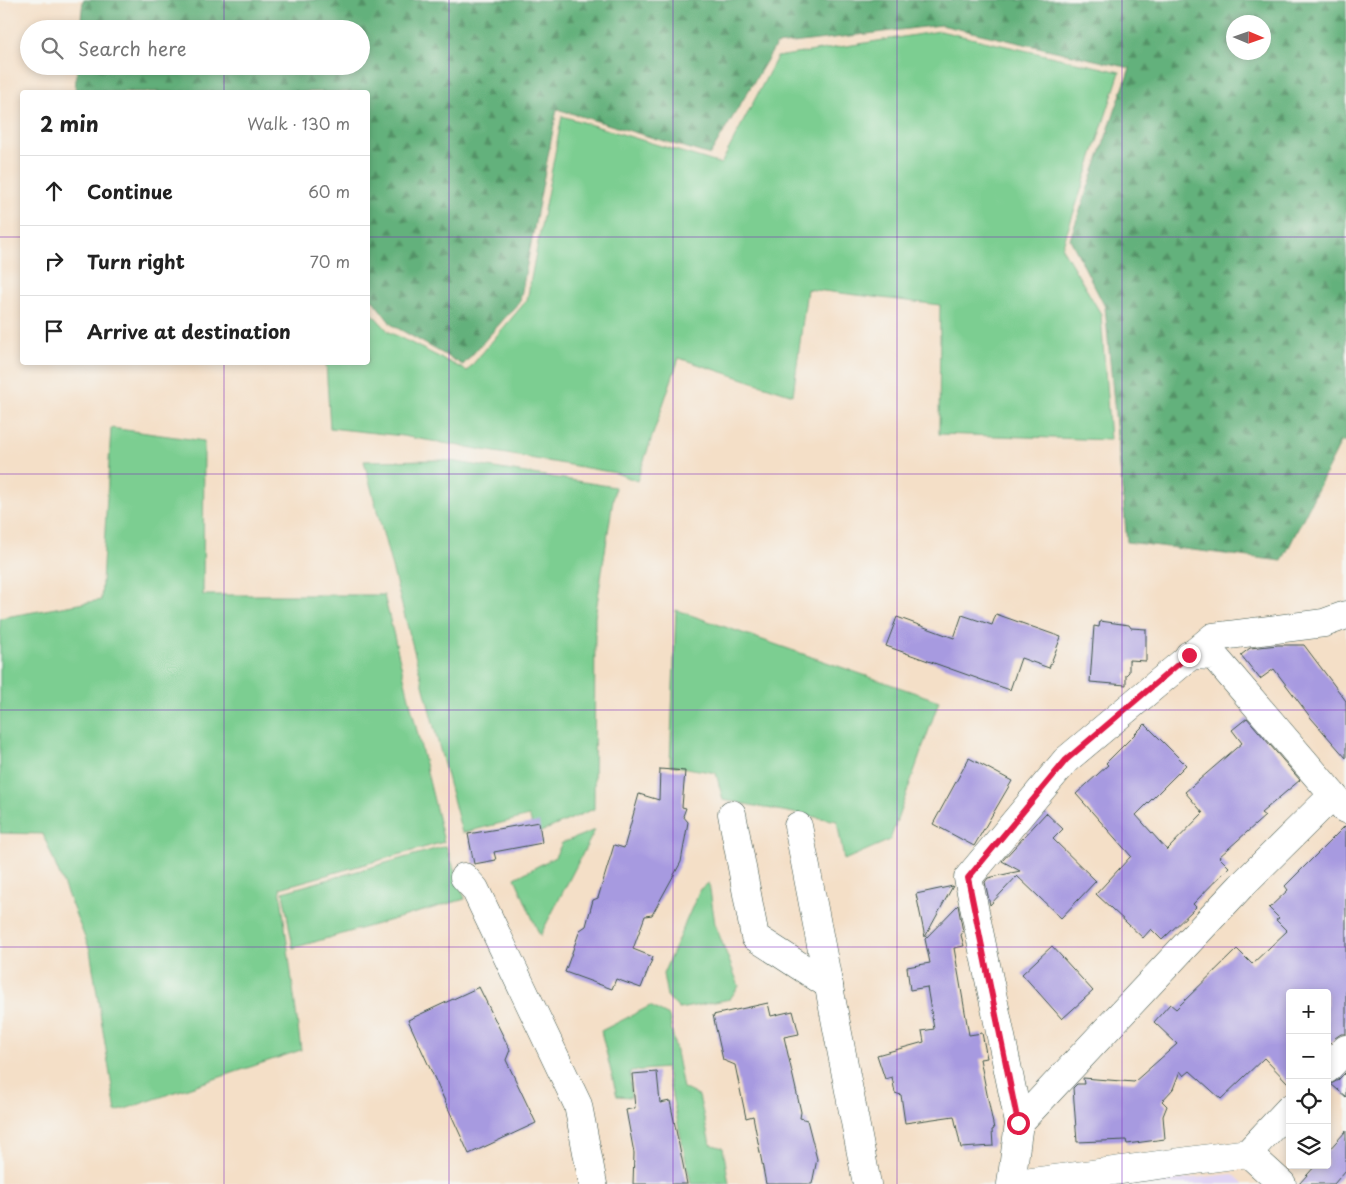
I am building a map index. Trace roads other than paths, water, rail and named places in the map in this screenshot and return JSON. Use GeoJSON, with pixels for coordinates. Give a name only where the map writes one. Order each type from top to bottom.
{"type":"FeatureCollection","features":[{"type":"Feature","properties":{"kind":"street"},"geometry":{"type":"LineString","coordinates":[[1011,1184],[1018,1123],[968,878],[1066,760],[1189,655],[1213,637],[1324,623],[1346,615]]}},
{"type":"Feature","properties":{"kind":"street"},"geometry":{"type":"LineString","coordinates":[[1018,1123],[1241,886],[1340,803],[1214,656],[1189,655]]}},
{"type":"Feature","properties":{"kind":"street"},"geometry":{"type":"LineString","coordinates":[[732,814],[755,937],[829,985]]}},
{"type":"Feature","properties":{"kind":"street"},"geometry":{"type":"LineString","coordinates":[[798,826],[867,1184]]}},
{"type":"Feature","properties":{"kind":"street"},"geometry":{"type":"LineString","coordinates":[[464,877],[475,889],[578,1105],[593,1184]]}},
{"type":"Feature","properties":{"kind":"street"},"geometry":{"type":"LineString","coordinates":[[1331,1064],[1346,1049]]}},
{"type":"Feature","properties":{"kind":"street"},"geometry":{"type":"LineString","coordinates":[[1017,1184],[1248,1153],[1286,1112]]}},
{"type":"Feature","properties":{"kind":"street"},"geometry":{"type":"LineString","coordinates":[[1248,1153],[1282,1184]]}}]}
